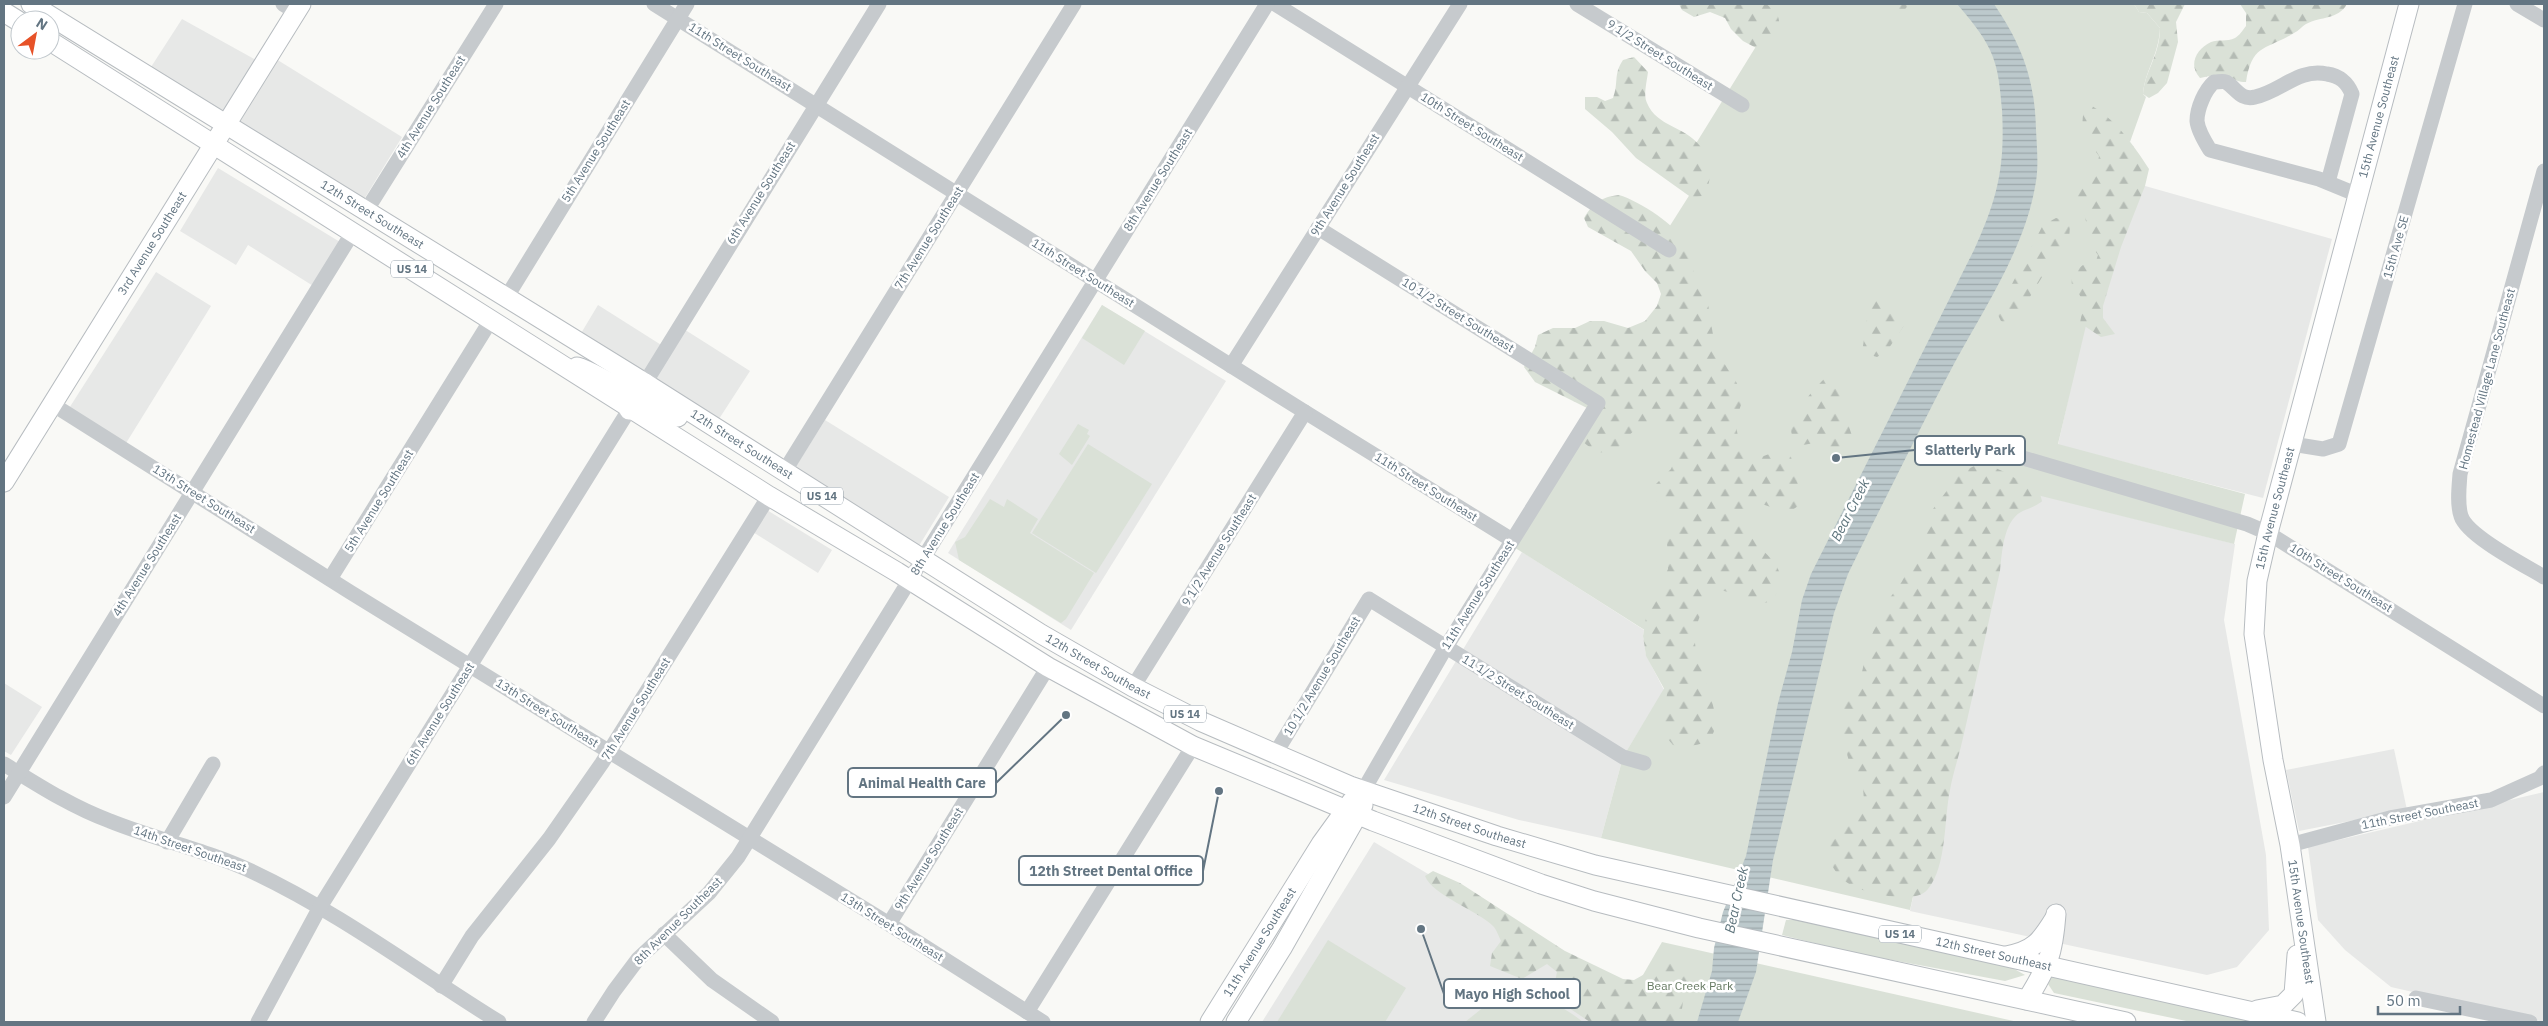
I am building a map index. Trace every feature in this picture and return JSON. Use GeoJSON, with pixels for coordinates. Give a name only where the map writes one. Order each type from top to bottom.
{"type":"FeatureCollection","features":[{"type":"Feature","properties":{"kind":"main road","name":"12th Street Southeast"},"geometry":{"type":"LineString","coordinates":[[30,4],[645,383],[922,560],[1055,642],[1133,687],[1200,721],[1363,791],[1497,836],[1595,865],[2298,1022]]}},
{"type":"Feature","properties":{"kind":"main road","name":"15th Avenue Southeast"},"geometry":{"type":"LineString","coordinates":[[2316,1022],[2290,844],[2273,760],[2254,634],[2256,586],[2268,533],[2410,4]]}},
{"type":"Feature","properties":{"kind":"main road","name":"3rd Avenue Southeast"},"geometry":{"type":"LineString","coordinates":[[4,482],[214,144],[293,6]]}},
{"type":"Feature","properties":{"kind":"main road","name":"12th Street Southeast"},"geometry":{"type":"LineString","coordinates":[[60,47],[353,232],[629,410],[910,580],[1048,667],[1193,746],[1352,813],[1541,884],[1594,901],[1699,928],[2126,1022]]}},
{"type":"Feature","properties":{"kind":"main road"},"geometry":{"type":"LineString","coordinates":[[554,362],[588,371],[626,390],[638,390],[645,383]]}},
{"type":"Feature","properties":{"kind":"main road"},"geometry":{"type":"LineString","coordinates":[[629,410],[635,403],[651,403],[705,431],[721,431]]}},
{"type":"Feature","properties":{"kind":"main road","name":"11th Avenue Southeast"},"geometry":{"type":"LineString","coordinates":[[1236,1022],[1282,948],[1363,791]]}},
{"type":"Feature","properties":{"kind":"main road","name":"11th Avenue Southeast"},"geometry":{"type":"LineString","coordinates":[[1210,1022],[1321,844],[1352,813]]}},
{"type":"Feature","properties":{"kind":"main road"},"geometry":{"type":"LineString","coordinates":[[2250,1012],[2283,1005],[2294,994],[2298,898]]}},
{"type":"Feature","properties":{"kind":"main road"},"geometry":{"type":"LineString","coordinates":[[2002,956],[2031,949],[2047,932],[2056,914],[2052,951],[2048,967],[2027,1000]]}},
{"type":"Feature","properties":{"kind":"street","name":"4th Avenue Southeast"},"geometry":{"type":"LineString","coordinates":[[366,211],[496,4]]}},
{"type":"Feature","properties":{"kind":"street","name":"11th Street Southeast"},"geometry":{"type":"LineString","coordinates":[[654,4],[1512,540]]}},
{"type":"Feature","properties":{"kind":"street","name":"5th Avenue Southeast"},"geometry":{"type":"LineString","coordinates":[[506,298],[687,4]]}},
{"type":"Feature","properties":{"kind":"street","name":"6th Avenue Southeast"},"geometry":{"type":"LineString","coordinates":[[645,383],[878,4]]}},
{"type":"Feature","properties":{"kind":"street","name":"7th Avenue Southeast"},"geometry":{"type":"LineString","coordinates":[[784,472],[1074,4]]}},
{"type":"Feature","properties":{"kind":"street","name":"8th Avenue Southeast"},"geometry":{"type":"LineString","coordinates":[[594,1022],[632,967],[664,934],[709,893],[749,839],[1267,4]]}},
{"type":"Feature","properties":{"kind":"street","name":"10th Street Southeast"},"geometry":{"type":"LineString","coordinates":[[1275,4],[1669,250]]}},
{"type":"Feature","properties":{"kind":"street","name":"9th Avenue Southeast"},"geometry":{"type":"LineString","coordinates":[[1231,366],[1460,4]]}},
{"type":"Feature","properties":{"kind":"street","name":"9 1/2 Street Southeast"},"geometry":{"type":"LineString","coordinates":[[1577,4],[1742,105]]}},
{"type":"Feature","properties":{"kind":"street","name":"15th Ave SE"},"geometry":{"type":"LineString","coordinates":[[2292,444],[2323,449],[2339,444],[2465,4]]}},
{"type":"Feature","properties":{"kind":"street"},"geometry":{"type":"LineString","coordinates":[[2517,4],[2544,20]]}},
{"type":"Feature","properties":{"kind":"street"},"geometry":{"type":"LineString","coordinates":[[2328,182],[2352,94],[2348,84],[2336,76],[2316,72],[2304,74],[2255,98],[2243,96],[2225,82],[2214,82],[2206,89],[2197,120],[2201,135],[2210,150],[2328,182],[2358,195]]}},
{"type":"Feature","properties":{"kind":"street","name":"Homestead Village Lane Southeast"},"geometry":{"type":"LineString","coordinates":[[2544,171],[2460,474],[2459,495],[2461,517],[2473,530],[2493,546],[2544,578]]}},
{"type":"Feature","properties":{"kind":"street","name":"10 1/2 Street Southeast"},"geometry":{"type":"LineString","coordinates":[[1318,228],[1598,403]]}},
{"type":"Feature","properties":{"kind":"street","name":"4th Avenue Southeast"},"geometry":{"type":"LineString","coordinates":[[4,796],[353,232]]}},
{"type":"Feature","properties":{"kind":"street","name":"5th Avenue Southeast"},"geometry":{"type":"LineString","coordinates":[[330,579],[491,320]]}},
{"type":"Feature","properties":{"kind":"street","name":"11th Avenue Southeast"},"geometry":{"type":"LineString","coordinates":[[1363,791],[1446,647],[1598,403]]}},
{"type":"Feature","properties":{"kind":"street","name":"13th Street Southeast"},"geometry":{"type":"LineString","coordinates":[[52,404],[470,666],[889,924],[1043,1022]]}},
{"type":"Feature","properties":{"kind":"street","name":"6th Avenue Southeast"},"geometry":{"type":"LineString","coordinates":[[258,1022],[320,907],[629,410]]}},
{"type":"Feature","properties":{"kind":"street","name":"9 1/2 Avenue Southeast"},"geometry":{"type":"LineString","coordinates":[[1133,687],[1305,412]]}},
{"type":"Feature","properties":{"kind":"street","name":"10th Street Southeast"},"geometry":{"type":"LineString","coordinates":[[2006,453],[2247,524],[2268,533],[2544,706]]}},
{"type":"Feature","properties":{"kind":"street","name":"7th Avenue Southeast"},"geometry":{"type":"LineString","coordinates":[[440,986],[472,936],[549,839],[609,752],[769,496]]}},
{"type":"Feature","properties":{"kind":"street","name":"11 1/2 Street Southeast"},"geometry":{"type":"LineString","coordinates":[[1369,599],[1624,758],[1644,763]]}},
{"type":"Feature","properties":{"kind":"street","name":"10 1/2 Avenue Southeast"},"geometry":{"type":"LineString","coordinates":[[1275,754],[1369,599]]}},
{"type":"Feature","properties":{"kind":"street","name":"9th Avenue Southeast"},"geometry":{"type":"LineString","coordinates":[[889,924],[1048,667]]}},
{"type":"Feature","properties":{"kind":"street"},"geometry":{"type":"LineString","coordinates":[[1027,1012],[1193,746]]}},
{"type":"Feature","properties":{"kind":"street","name":"14th Street Southeast"},"geometry":{"type":"LineString","coordinates":[[4,764],[47,791],[90,813],[168,842],[238,865],[320,907],[440,986],[499,1022]]}},
{"type":"Feature","properties":{"kind":"street"},"geometry":{"type":"LineString","coordinates":[[168,842],[213,764]]}},
{"type":"Feature","properties":{"kind":"street","name":"11th Street Southeast"},"geometry":{"type":"LineString","coordinates":[[2290,844],[2390,818],[2491,800],[2540,778],[2544,773]]}},
{"type":"Feature","properties":{"kind":"street"},"geometry":{"type":"LineString","coordinates":[[664,934],[755,1018],[772,1022]]}},
{"type":"Feature","properties":{"kind":"street"},"geometry":{"type":"LineString","coordinates":[[2416,998],[2530,1022]]}},
{"type":"Feature","properties":{"kind":"shaded area"},"geometry":{"type":"Polygon","coordinates":[[[182,19],[258,61],[225,113],[151,67],[182,19]]]}},
{"type":"Feature","properties":{"kind":"shaded area"},"geometry":{"type":"Polygon","coordinates":[[[276,59],[402,137],[363,201],[236,122],[276,59]]]}},
{"type":"Feature","properties":{"kind":"shaded area"},"geometry":{"type":"Polygon","coordinates":[[[218,168],[345,245],[318,289],[248,245],[236,265],[180,231],[218,168]]]}},
{"type":"Feature","properties":{"kind":"shaded area"},"geometry":{"type":"Polygon","coordinates":[[[2117,178],[2332,239],[2263,498],[2058,445],[2117,178]]]}},
{"type":"Feature","properties":{"kind":"shaded area"},"geometry":{"type":"Polygon","coordinates":[[[156,272],[211,306],[123,448],[66,413],[156,272]]]}},
{"type":"Feature","properties":{"kind":"shaded area"},"geometry":{"type":"Polygon","coordinates":[[[598,305],[666,348],[679,326],[750,371],[717,422],[580,335],[598,305]]]}},
{"type":"Feature","properties":{"kind":"shaded area"},"geometry":{"type":"Polygon","coordinates":[[[1102,305],[1226,381],[1071,630],[948,553],[1102,305]]]}},
{"type":"Feature","properties":{"kind":"shaded area"},"geometry":{"type":"Polygon","coordinates":[[[825,420],[949,497],[917,549],[793,471],[825,420]]]}},
{"type":"Feature","properties":{"kind":"shaded area"},"geometry":{"type":"Polygon","coordinates":[[[2004,486],[2235,544],[2224,620],[2266,855],[2269,930],[2237,967],[2207,975],[1910,911],[2004,486]]]}},
{"type":"Feature","properties":{"kind":"shaded area"},"geometry":{"type":"Polygon","coordinates":[[[762,507],[832,550],[818,573],[748,529],[762,507]]]}},
{"type":"Feature","properties":{"kind":"shaded area"},"geometry":{"type":"Polygon","coordinates":[[[1522,552],[1644,630],[1646,655],[1664,690],[1623,757],[1601,838],[1519,820],[1384,780],[1522,552]]]}},
{"type":"Feature","properties":{"kind":"shaded area"},"geometry":{"type":"Polygon","coordinates":[[[4,683],[42,707],[11,755],[4,751],[4,683]]]}},
{"type":"Feature","properties":{"kind":"shaded area"},"geometry":{"type":"Polygon","coordinates":[[[2394,749],[2407,810],[2299,831],[2286,770],[2394,749]]]}},
{"type":"Feature","properties":{"kind":"shaded area"},"geometry":{"type":"Polygon","coordinates":[[[2544,792],[2544,1022],[2391,987],[2345,950],[2318,920],[2308,847],[2544,792]]]}},
{"type":"Feature","properties":{"kind":"shaded area"},"geometry":{"type":"Polygon","coordinates":[[[1374,842],[1667,1015],[1667,1022],[1262,1022],[1374,842]]]}},
{"type":"Feature","properties":{"kind":"green space"},"geometry":{"type":"Polygon","coordinates":[[[1679,4],[1766,4],[1778,16],[1778,28],[1776,34],[1760,50],[1743,41],[1731,29],[1725,18],[1710,12],[1694,17],[1682,10],[1679,4]]]}},
{"type":"Feature","properties":{"kind":"green space"},"geometry":{"type":"Polygon","coordinates":[[[1733,4],[2134,4],[2139,12],[2147,13],[2160,28],[2157,46],[2144,85],[2143,94],[2146,97],[2130,142],[2113,125],[2122,173],[2058,444],[2245,494],[2234,544],[2005,487],[1910,910],[1601,838],[1623,757],[1684,655],[1509,544],[1689,263],[1659,243],[1692,191],[1674,179],[1768,27],[1733,4]]]}},
{"type":"Feature","properties":{"kind":"green space"},"geometry":{"type":"Polygon","coordinates":[[[1879,4],[1909,4],[1903,12],[1891,11],[1879,4]]]}},
{"type":"Feature","properties":{"kind":"green space"},"geometry":{"type":"Polygon","coordinates":[[[2134,4],[2185,4],[2176,22],[2178,42],[2167,83],[2158,93],[2149,98],[2143,94],[2144,85],[2158,46],[2160,28],[2147,13],[2139,12],[2134,4]]]}},
{"type":"Feature","properties":{"kind":"green space"},"geometry":{"type":"Polygon","coordinates":[[[2240,4],[2347,4],[2339,13],[2306,24],[2296,32],[2262,49],[2252,60],[2246,82],[2222,75],[2200,78],[2196,73],[2194,63],[2201,49],[2214,41],[2235,38],[2246,26],[2246,13],[2240,4]]]}},
{"type":"Feature","properties":{"kind":"green space"},"geometry":{"type":"Polygon","coordinates":[[[1634,57],[1648,72],[1645,96],[1652,111],[1664,122],[1694,139],[1701,148],[1709,177],[1709,184],[1702,196],[1692,198],[1636,158],[1612,132],[1585,109],[1585,97],[1597,97],[1605,101],[1613,98],[1620,65],[1623,60],[1634,57]]]}},
{"type":"Feature","properties":{"kind":"green space"},"geometry":{"type":"Polygon","coordinates":[[[2088,104],[2115,124],[2130,141],[2149,169],[2145,186],[2121,247],[2103,306],[2103,318],[2115,334],[2101,337],[2080,323],[2082,303],[2080,295],[2072,286],[2071,274],[2083,265],[2095,264],[2098,255],[2090,244],[2085,216],[2075,201],[2073,192],[2076,177],[2097,168],[2099,156],[2087,138],[2083,125],[2084,111],[2088,104]]]}},
{"type":"Feature","properties":{"kind":"green space"},"geometry":{"type":"Polygon","coordinates":[[[1619,195],[1658,215],[1683,238],[1688,249],[1692,268],[1705,291],[1717,351],[1737,384],[1742,397],[1737,421],[1740,439],[1747,448],[1761,457],[1780,450],[1791,457],[1799,488],[1798,506],[1788,513],[1759,503],[1746,514],[1749,533],[1775,563],[1779,571],[1778,589],[1772,601],[1755,603],[1731,593],[1715,590],[1698,622],[1695,643],[1710,694],[1715,727],[1710,738],[1696,745],[1673,745],[1661,731],[1667,694],[1646,656],[1643,636],[1646,618],[1668,569],[1667,540],[1681,516],[1674,506],[1656,501],[1652,488],[1671,469],[1678,451],[1668,434],[1658,426],[1646,424],[1636,429],[1613,453],[1596,452],[1583,442],[1590,425],[1587,408],[1535,382],[1524,367],[1535,347],[1538,335],[1553,328],[1575,328],[1590,321],[1604,321],[1628,328],[1645,321],[1657,306],[1661,294],[1657,283],[1645,271],[1631,251],[1588,227],[1584,218],[1598,202],[1607,197],[1619,195]]]}},
{"type":"Feature","properties":{"kind":"green space"},"geometry":{"type":"Polygon","coordinates":[[[2056,218],[2064,220],[2070,225],[2069,240],[2062,253],[2047,269],[2015,321],[2008,326],[2001,321],[1998,315],[2002,303],[2043,225],[2056,218]]]}},
{"type":"Feature","properties":{"kind":"green space"},"geometry":{"type":"Polygon","coordinates":[[[1877,296],[1888,299],[1896,305],[1905,324],[1887,351],[1877,357],[1867,354],[1863,346],[1869,305],[1877,296]]]}},
{"type":"Feature","properties":{"kind":"green space"},"geometry":{"type":"Polygon","coordinates":[[[1102,305],[1145,331],[1124,365],[1082,338],[1102,305]]]}},
{"type":"Feature","properties":{"kind":"green space"},"geometry":{"type":"Polygon","coordinates":[[[1830,374],[1837,376],[1841,381],[1844,411],[1852,436],[1848,450],[1837,457],[1814,443],[1803,445],[1794,442],[1791,431],[1792,422],[1801,407],[1819,384],[1830,374]]]}},
{"type":"Feature","properties":{"kind":"green space"},"geometry":{"type":"Polygon","coordinates":[[[1078,424],[1089,430],[1087,434],[1090,436],[1072,465],[1059,454],[1078,424]]]}},
{"type":"Feature","properties":{"kind":"green space"},"geometry":{"type":"Polygon","coordinates":[[[1088,444],[1152,484],[1096,573],[1032,533],[1088,444]]]}},
{"type":"Feature","properties":{"kind":"green space"},"geometry":{"type":"Polygon","coordinates":[[[1979,464],[2003,471],[2039,490],[2042,501],[2015,517],[2010,523],[2004,539],[2000,571],[1968,717],[1951,784],[1939,868],[1928,889],[1923,894],[1898,897],[1872,893],[1845,881],[1835,871],[1826,850],[1848,822],[1858,815],[1864,801],[1863,787],[1853,776],[1847,754],[1840,741],[1845,703],[1862,672],[1868,645],[1886,603],[1901,583],[1923,545],[1930,513],[1961,472],[1979,464]]]}},
{"type":"Feature","properties":{"kind":"green space"},"geometry":{"type":"Polygon","coordinates":[[[990,499],[1004,507],[1007,499],[1038,519],[1030,533],[1094,573],[1066,619],[1061,623],[959,560],[955,542],[965,537],[990,499]]]}},
{"type":"Feature","properties":{"kind":"green space"},"geometry":{"type":"Polygon","coordinates":[[[1433,871],[1460,883],[1565,951],[1623,979],[1634,980],[1668,961],[1677,964],[1685,972],[1690,985],[1683,1002],[1680,1022],[1590,1022],[1560,1002],[1554,987],[1557,972],[1547,964],[1522,979],[1490,966],[1492,953],[1501,941],[1494,927],[1437,890],[1425,876],[1433,871]]]}},
{"type":"Feature","properties":{"kind":"green space"},"geometry":{"type":"Polygon","coordinates":[[[1786,920],[1796,920],[2009,966],[2025,975],[2005,981],[1854,953],[1782,935],[1786,920]]]}},
{"type":"Feature","properties":{"kind":"green space"},"geometry":{"type":"Polygon","coordinates":[[[1328,940],[1406,988],[1385,1022],[1277,1022],[1328,940]]]}},
{"type":"Feature","properties":{"kind":"green space","name":"Bear Creek Park"},"geometry":{"type":"Polygon","coordinates":[[[1662,942],[2018,1022],[1667,1022],[1632,994],[1662,942]]]}},
{"type":"Feature","properties":{"kind":"green space"},"geometry":{"type":"Polygon","coordinates":[[[2054,976],[2259,1022],[2191,1022],[2054,993],[2048,984],[2050,978],[2054,976]]]}},
{"type":"Feature","properties":{"kind":"green space"},"geometry":{"type":"Polygon","coordinates":[[[1509,987],[1548,1000],[1583,1022],[1465,1022],[1509,987]]]}},
{"type":"Feature","properties":{"kind":"water","name":"Bear Creek"},"geometry":{"type":"Polygon","coordinates":[[[1957,4],[1994,4],[2012,34],[2025,64],[2033,95],[2037,152],[2036,180],[2030,210],[2013,255],[2002,277],[1944,382],[1848,574],[1834,613],[1773,860],[1756,972],[1738,1022],[1697,1022],[1712,971],[1714,948],[1723,912],[1746,856],[1778,703],[1792,652],[1802,600],[1811,574],[1974,250],[1989,214],[1998,182],[2003,130],[1997,72],[1993,57],[1983,38],[1957,4]]]}},
{"type":"Feature","properties":{"kind":"place","name":"Slatterly Park"},"geometry":{"type":"Point","coordinates":[1836,458]}},
{"type":"Feature","properties":{"kind":"place","name":"Animal Health Care"},"geometry":{"type":"Point","coordinates":[1066,715]}},
{"type":"Feature","properties":{"kind":"place","name":"12th Street Dental Office"},"geometry":{"type":"Point","coordinates":[1219,791]}},
{"type":"Feature","properties":{"kind":"place","name":"Mayo High School"},"geometry":{"type":"Point","coordinates":[1421,929]}}]}
